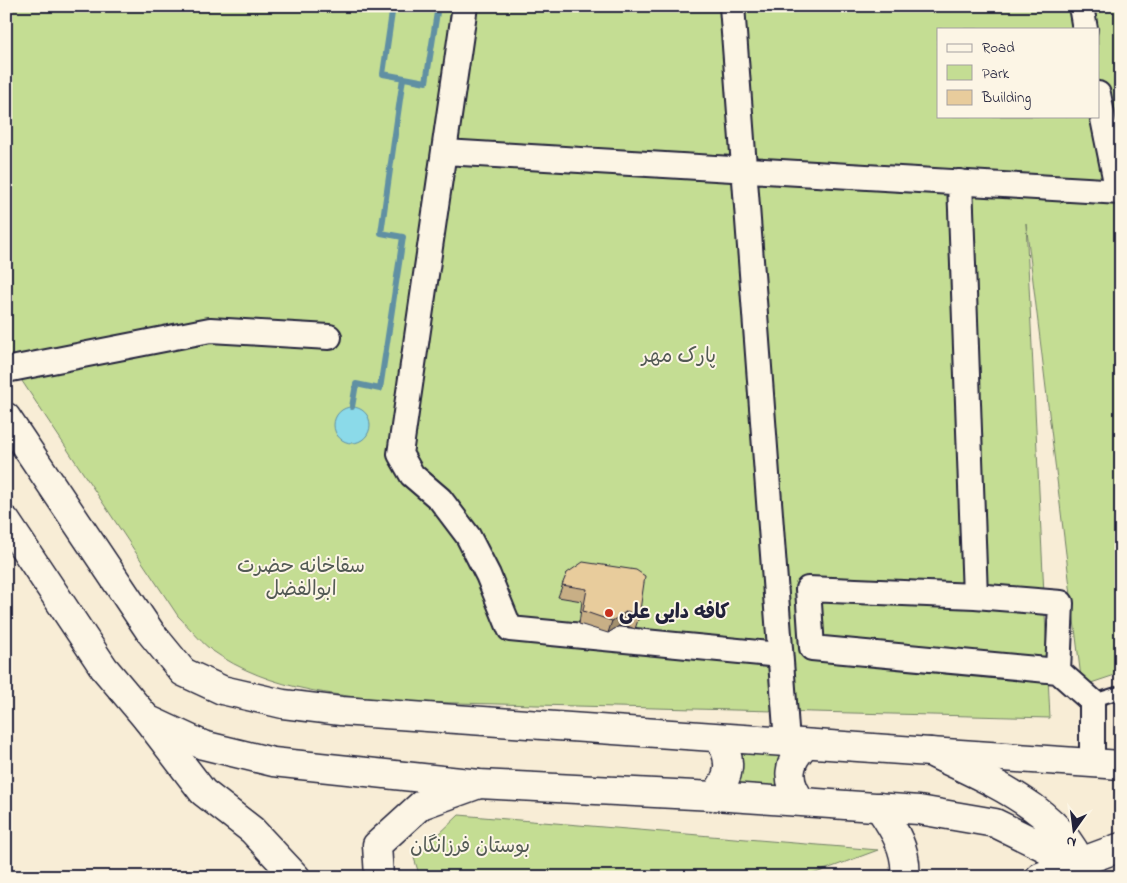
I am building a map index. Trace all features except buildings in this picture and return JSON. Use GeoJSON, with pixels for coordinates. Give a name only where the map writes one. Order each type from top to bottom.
{"type":"FeatureCollection","features":[{"type":"Feature","properties":{"kind":"main road"},"geometry":{"type":"LineString","coordinates":[[6,417],[151,633],[183,672],[222,690],[283,704],[341,711],[1121,765]]}},
{"type":"Feature","properties":{"kind":"main road"},"geometry":{"type":"LineString","coordinates":[[6,521],[104,668],[147,719],[203,792],[252,830],[296,877]]}},
{"type":"Feature","properties":{"kind":"main road"},"geometry":{"type":"LineString","coordinates":[[147,719],[203,745],[273,762],[479,784],[714,796],[919,810],[994,823],[1046,848],[1076,871]]}},
{"type":"Feature","properties":{"kind":"main road"},"geometry":{"type":"LineString","coordinates":[[714,796],[723,786],[728,774],[729,761],[726,748],[718,738]]}},
{"type":"Feature","properties":{"kind":"main road"},"geometry":{"type":"LineString","coordinates":[[796,743],[796,753],[790,765],[790,778],[793,791],[802,802]]}},
{"type":"Feature","properties":{"kind":"main road"},"geometry":{"type":"LineString","coordinates":[[930,752],[1009,791],[1063,833],[1076,871]]}},
{"type":"Feature","properties":{"kind":"main road"},"geometry":{"type":"LineString","coordinates":[[379,877],[377,845],[421,805],[479,784]]}},
{"type":"Feature","properties":{"kind":"main road"},"geometry":{"type":"LineString","coordinates":[[879,807],[898,835],[906,867],[905,877]]}},
{"type":"Feature","properties":{"kind":"main road"},"geometry":{"type":"LineString","coordinates":[[1040,877],[1076,871],[1121,848]]}},
{"type":"Feature","properties":{"kind":"street"},"geometry":{"type":"LineString","coordinates":[[466,6],[400,454],[412,475],[440,499],[468,536],[488,576],[510,629],[780,655]]}},
{"type":"Feature","properties":{"kind":"street"},"geometry":{"type":"LineString","coordinates":[[732,6],[780,655],[796,743]]}},
{"type":"Feature","properties":{"kind":"street"},"geometry":{"type":"LineString","coordinates":[[1081,6],[1085,28]]}},
{"type":"Feature","properties":{"kind":"street"},"geometry":{"type":"LineString","coordinates":[[444,152],[1119,192],[1100,103]]}},
{"type":"Feature","properties":{"kind":"street"},"geometry":{"type":"LineString","coordinates":[[960,182],[975,596]]}},
{"type":"Feature","properties":{"kind":"street"},"geometry":{"type":"LineString","coordinates":[[6,370],[210,330],[330,337]]}},
{"type":"Feature","properties":{"kind":"street"},"geometry":{"type":"LineString","coordinates":[[1058,671],[1061,603],[975,596],[808,589],[812,648],[1058,671],[1092,701],[1092,763]]}},
{"type":"Feature","properties":{"kind":"lane"},"geometry":{"type":"LineString","coordinates":[[1092,701],[1121,692]]}},
{"type":"Feature","properties":{"kind":"green space","name":"پارک مهر"},"geometry":{"type":"Polygon","coordinates":[[[6,6],[1121,6],[1121,673],[1082,686],[1026,223],[1050,718],[418,702],[337,695],[284,684],[234,664],[210,649],[178,616],[6,357],[6,6]]]}},
{"type":"Feature","properties":{"kind":"green space"},"geometry":{"type":"Polygon","coordinates":[[[805,744],[793,791],[724,786],[727,748],[805,744]]]}},
{"type":"Feature","properties":{"kind":"green space","name":"بوستان فرزانگان"},"geometry":{"type":"Polygon","coordinates":[[[459,815],[878,850],[805,877],[420,877],[414,858],[459,815]]]}},
{"type":"Feature","properties":{"kind":"water"},"geometry":{"type":"Polygon","coordinates":[[[352,407],[359,408],[365,412],[369,418],[369,432],[365,438],[359,442],[352,443],[345,442],[339,438],[335,432],[334,425],[335,418],[339,412],[345,408],[352,407]]]}},
{"type":"Feature","properties":{"kind":"waterway"},"geometry":{"type":"LineString","coordinates":[[393,6],[383,74],[426,82],[438,6]]}},
{"type":"Feature","properties":{"kind":"waterway"},"geometry":{"type":"LineString","coordinates":[[352,407],[356,384],[380,389],[403,237],[381,233],[403,78]]}},
{"type":"Feature","properties":{"kind":"place","name":"کافه دایی علی"},"geometry":{"type":"Point","coordinates":[609,613]}},
{"type":"Feature","properties":{"kind":"park label","name":"سقاخانه حضرت ابوالفضل"},"geometry":{"type":"Point","coordinates":[301,578]}}]}
